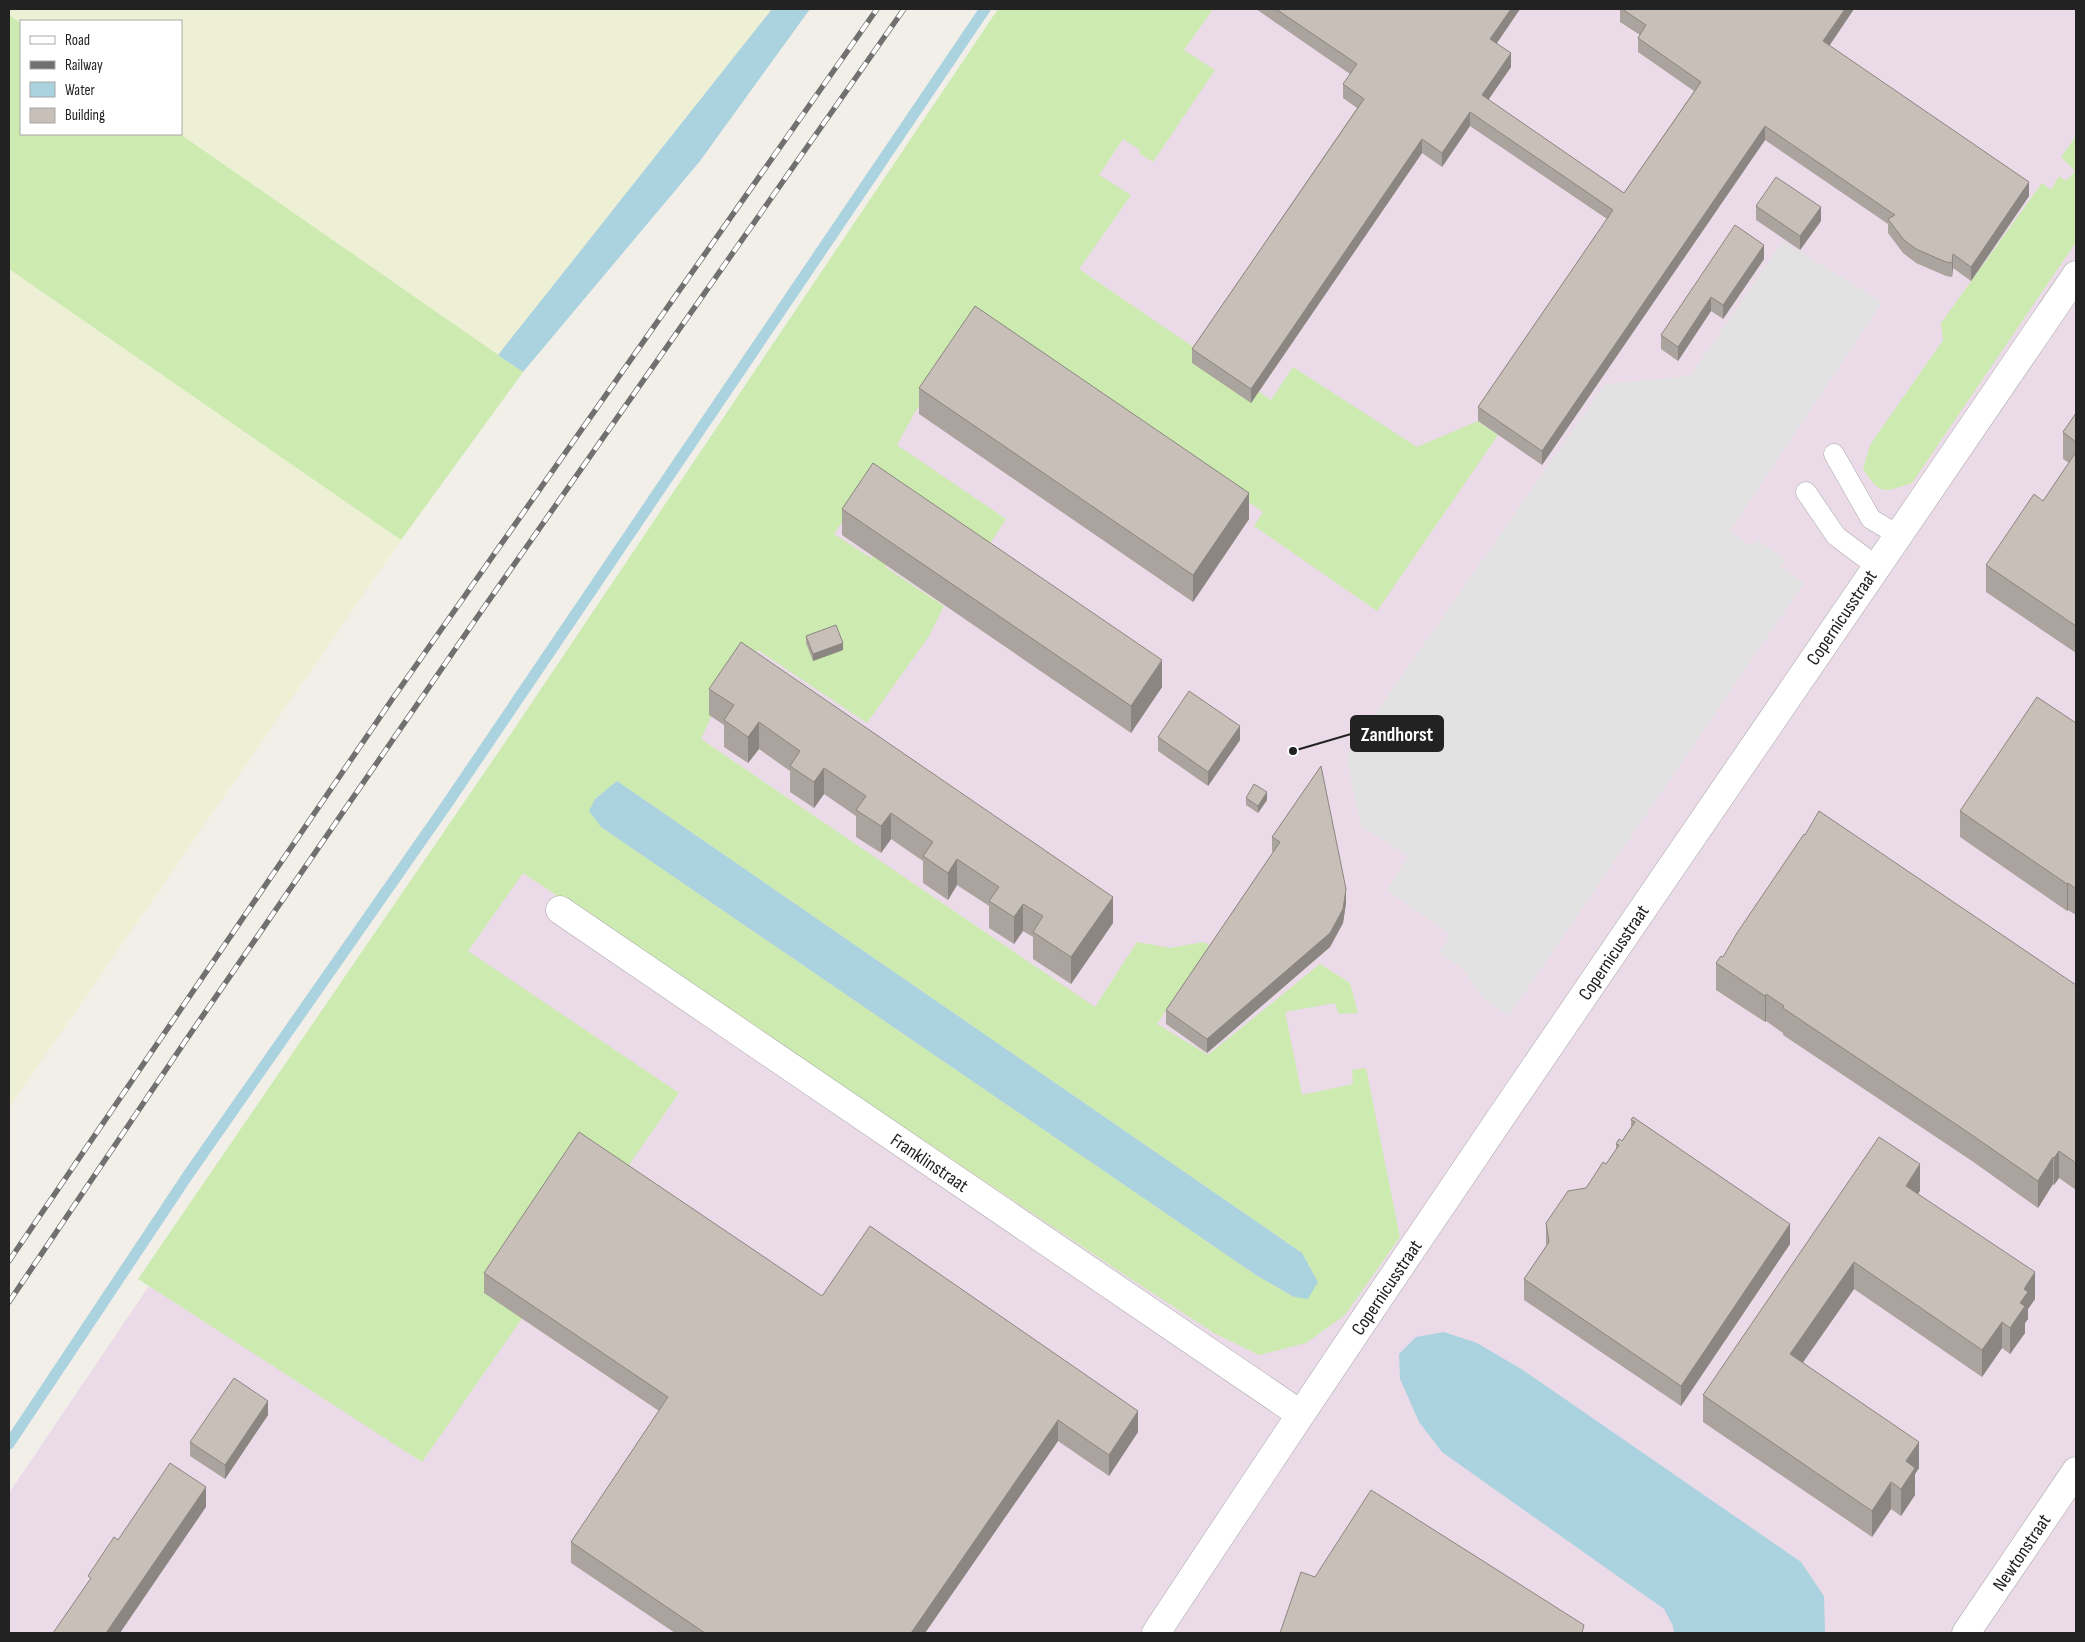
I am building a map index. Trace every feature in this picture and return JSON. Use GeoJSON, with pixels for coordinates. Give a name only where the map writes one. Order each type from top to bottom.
{"type":"FeatureCollection","features":[{"type":"Feature","properties":{"kind":"street","name":"Copernicusstraat"},"geometry":{"type":"LineString","coordinates":[[1156,1633],[1300,1414],[1876,566],[2075,279]]}},
{"type":"Feature","properties":{"kind":"street","name":"Franklinstraat"},"geometry":{"type":"LineString","coordinates":[[560,910],[1300,1414]]}},
{"type":"Feature","properties":{"kind":"street","name":"Newtonstraat"},"geometry":{"type":"LineString","coordinates":[[1966,1633],[2076,1471]]}},
{"type":"Feature","properties":{"kind":"lane"},"geometry":{"type":"LineString","coordinates":[[1834,454],[1871,518],[1898,535]]}},
{"type":"Feature","properties":{"kind":"lane"},"geometry":{"type":"LineString","coordinates":[[1806,492],[1836,536],[1876,566]]}},
{"type":"Feature","properties":{"kind":"shaded area"},"geometry":{"type":"Polygon","coordinates":[[[1012,9],[2076,9],[2076,1633],[9,1633],[9,1493],[1012,9]]]}},
{"type":"Feature","properties":{"kind":"shaded area"},"geometry":{"type":"Polygon","coordinates":[[[1783,241],[1882,302],[1730,531],[1751,546],[1757,540],[1786,559],[1781,567],[1804,583],[1509,1016],[1483,998],[1463,969],[1439,953],[1451,935],[1387,890],[1408,856],[1361,826],[1346,756],[1605,384],[1690,376],[1783,241]]]}},
{"type":"Feature","properties":{"kind":"green space"},"geometry":{"type":"Polygon","coordinates":[[[9,9],[772,9],[498,355],[181,135],[182,20],[20,20],[20,22],[9,15],[9,9]]]}},
{"type":"Feature","properties":{"kind":"green space"},"geometry":{"type":"Polygon","coordinates":[[[998,9],[1213,9],[1184,50],[1215,70],[1153,162],[1139,153],[1140,150],[1123,139],[1099,175],[1131,195],[1079,269],[1271,400],[1293,367],[1417,447],[1478,421],[1498,435],[1377,611],[1254,526],[1263,512],[977,319],[915,412],[897,445],[1006,519],[982,556],[869,481],[834,534],[871,558],[874,555],[887,564],[885,567],[944,606],[929,636],[867,723],[758,650],[710,719],[701,739],[1095,1007],[1137,942],[1170,948],[1203,942],[1210,945],[1157,1024],[1208,1055],[1320,964],[1350,983],[1358,1013],[1339,1014],[1335,1003],[1285,1012],[1302,1095],[1353,1084],[1352,1070],[1366,1068],[1400,1237],[1345,1315],[1306,1343],[1259,1355],[1214,1333],[523,873],[468,951],[679,1093],[422,1462],[138,1279],[506,741],[998,9]],[[617,781],[595,799],[601,827],[1256,1275],[1294,1297],[1302,1253],[617,781]]]}},
{"type":"Feature","properties":{"kind":"green space"},"geometry":{"type":"Polygon","coordinates":[[[9,15],[20,22],[20,135],[181,135],[523,372],[401,540],[9,269],[9,15]]]}},
{"type":"Feature","properties":{"kind":"green space"},"geometry":{"type":"Polygon","coordinates":[[[2076,136],[2076,242],[1912,483],[1888,490],[1879,488],[1863,469],[1870,445],[1943,340],[1941,323],[2042,183],[2051,190],[2059,176],[2066,181],[2075,171],[2061,157],[2076,136]]]}},
{"type":"Feature","properties":{"kind":"green space"},"geometry":{"type":"Polygon","coordinates":[[[9,269],[401,540],[9,1108],[9,269]]]}},
{"type":"Feature","properties":{"kind":"water"},"geometry":{"type":"Polygon","coordinates":[[[772,9],[810,9],[700,161],[523,372],[498,355],[772,9]]]}},
{"type":"Feature","properties":{"kind":"water"},"geometry":{"type":"Polygon","coordinates":[[[617,781],[1302,1253],[1318,1282],[1308,1299],[1294,1297],[1256,1275],[601,827],[589,811],[595,799],[617,781]]]}},
{"type":"Feature","properties":{"kind":"water"},"geometry":{"type":"Polygon","coordinates":[[[1444,1332],[1477,1343],[1523,1370],[1801,1562],[1824,1596],[1825,1633],[1674,1633],[1673,1626],[1664,1609],[1442,1452],[1419,1422],[1400,1379],[1399,1354],[1416,1337],[1444,1332]]]}},
{"type":"Feature","properties":{"kind":"building"},"geometry":{"type":"Polygon","coordinates":[[[1276,9],[1511,9],[1490,39],[1511,53],[1482,95],[1624,193],[1701,82],[1638,38],[1646,25],[1622,9],[1845,9],[1823,41],[2029,182],[1971,267],[1953,254],[1952,263],[1946,262],[1916,249],[1903,239],[1888,219],[1895,215],[1765,126],[1542,451],[1478,407],[1613,210],[1470,112],[1442,153],[1422,139],[1251,389],[1192,349],[1364,99],[1343,84],[1357,64],[1276,9]]]}},
{"type":"Feature","properties":{"kind":"building"},"geometry":{"type":"Polygon","coordinates":[[[1776,177],[1821,207],[1800,236],[1756,206],[1776,177]]]}},
{"type":"Feature","properties":{"kind":"building"},"geometry":{"type":"Polygon","coordinates":[[[1735,225],[1764,245],[1723,305],[1711,297],[1678,347],[1661,335],[1735,225]]]}},
{"type":"Feature","properties":{"kind":"building"},"geometry":{"type":"Polygon","coordinates":[[[975,306],[1249,493],[1193,575],[919,388],[975,306]]]}},
{"type":"Feature","properties":{"kind":"building"},"geometry":{"type":"Polygon","coordinates":[[[2076,413],[2076,442],[2063,432],[2076,413]]]}},
{"type":"Feature","properties":{"kind":"building"},"geometry":{"type":"Polygon","coordinates":[[[2076,452],[2076,626],[1986,565],[2034,494],[2043,501],[2076,452]]]}},
{"type":"Feature","properties":{"kind":"building"},"geometry":{"type":"Polygon","coordinates":[[[873,463],[1162,660],[1131,706],[842,509],[873,463]]]}},
{"type":"Feature","properties":{"kind":"building"},"geometry":{"type":"Polygon","coordinates":[[[836,625],[843,643],[813,654],[806,636],[836,625]]]}},
{"type":"Feature","properties":{"kind":"building"},"geometry":{"type":"Polygon","coordinates":[[[741,642],[1113,897],[1071,957],[1033,932],[1043,916],[1023,904],[1014,917],[989,901],[999,887],[957,859],[948,873],[923,856],[933,842],[891,813],[881,826],[856,810],[866,796],[824,768],[814,782],[790,766],[800,751],[759,722],[748,737],[724,720],[734,705],[709,689],[741,642]]]}},
{"type":"Feature","properties":{"kind":"building"},"geometry":{"type":"Polygon","coordinates":[[[1189,691],[1240,726],[1208,772],[1158,737],[1189,691]]]}},
{"type":"Feature","properties":{"kind":"building"},"geometry":{"type":"Polygon","coordinates":[[[2037,697],[2076,723],[2076,889],[1960,811],[2037,697]]]}},
{"type":"Feature","properties":{"kind":"building"},"geometry":{"type":"Polygon","coordinates":[[[1321,766],[1346,889],[1343,909],[1330,933],[1207,1039],[1166,1010],[1280,842],[1272,837],[1321,766]]]}},
{"type":"Feature","properties":{"kind":"building"},"geometry":{"type":"Polygon","coordinates":[[[1254,784],[1267,792],[1258,806],[1246,798],[1254,784]]]}},
{"type":"Feature","properties":{"kind":"building"},"geometry":{"type":"Polygon","coordinates":[[[1819,811],[2076,985],[2076,1163],[2059,1151],[2038,1181],[1783,1008],[1784,1006],[1766,994],[1765,996],[1716,963],[1721,956],[1723,957],[1819,811]]]}},
{"type":"Feature","properties":{"kind":"building"},"geometry":{"type":"Polygon","coordinates":[[[1633,1117],[1790,1224],[1681,1386],[1524,1279],[1549,1242],[1546,1223],[1568,1191],[1586,1188],[1603,1162],[1606,1164],[1619,1145],[1616,1144],[1619,1139],[1622,1141],[1635,1122],[1631,1120],[1633,1117]]]}},
{"type":"Feature","properties":{"kind":"building"},"geometry":{"type":"Polygon","coordinates":[[[579,1132],[822,1296],[870,1226],[1138,1411],[1109,1455],[1058,1420],[911,1633],[705,1633],[571,1542],[668,1397],[484,1273],[579,1132]]]}},
{"type":"Feature","properties":{"kind":"building"},"geometry":{"type":"Polygon","coordinates":[[[1879,1137],[1920,1164],[1906,1186],[2035,1272],[2024,1289],[2028,1292],[2020,1303],[2025,1306],[2010,1328],[2002,1322],[1982,1350],[1854,1262],[1790,1354],[1919,1442],[1906,1461],[1915,1468],[1901,1489],[1891,1482],[1872,1511],[1703,1395],[1879,1137]]]}},
{"type":"Feature","properties":{"kind":"building"},"geometry":{"type":"Polygon","coordinates":[[[234,1378],[268,1401],[225,1465],[190,1442],[234,1378]]]}},
{"type":"Feature","properties":{"kind":"building"},"geometry":{"type":"Polygon","coordinates":[[[170,1463],[206,1487],[106,1633],[53,1633],[91,1578],[88,1576],[114,1537],[118,1540],[170,1463]]]}},
{"type":"Feature","properties":{"kind":"building"},"geometry":{"type":"Polygon","coordinates":[[[1371,1490],[1584,1625],[1582,1633],[1280,1633],[1301,1572],[1315,1577],[1371,1490]]]}},
{"type":"Feature","properties":{"kind":"waterway"},"geometry":{"type":"LineString","coordinates":[[9,1444],[188,1175],[445,807],[985,9]]}},
{"type":"Feature","properties":{"kind":"railway"},"geometry":{"type":"LineString","coordinates":[[9,1261],[391,701],[877,9]]}},
{"type":"Feature","properties":{"kind":"railway"},"geometry":{"type":"LineString","coordinates":[[9,1302],[184,1043],[478,616],[904,9]]}},
{"type":"Feature","properties":{"kind":"place","name":"Zandhorst"},"geometry":{"type":"Point","coordinates":[1293,751]}}]}
